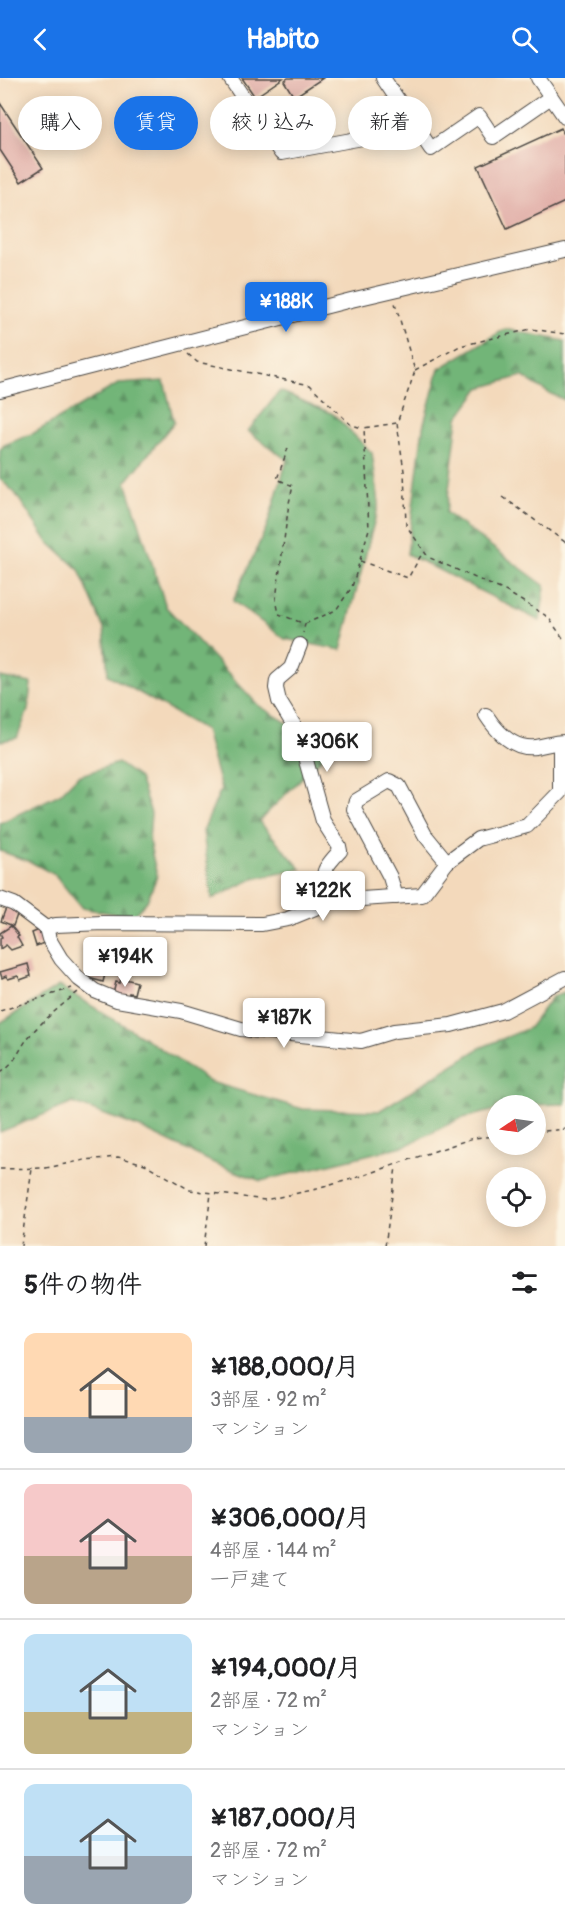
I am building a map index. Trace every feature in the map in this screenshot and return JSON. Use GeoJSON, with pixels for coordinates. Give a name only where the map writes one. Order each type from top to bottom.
{"type":"FeatureCollection","features":[{"type":"Feature","properties":{"kind":"street"},"geometry":{"type":"LineString","coordinates":[[230,78],[280,153],[348,141]]}},
{"type":"Feature","properties":{"kind":"street"},"geometry":{"type":"LineString","coordinates":[[383,78],[395,96]]}},
{"type":"Feature","properties":{"kind":"street"},"geometry":{"type":"LineString","coordinates":[[538,78],[565,117]]}},
{"type":"Feature","properties":{"kind":"street"},"geometry":{"type":"LineString","coordinates":[[432,148],[479,116],[493,137],[551,98]]}},
{"type":"Feature","properties":{"kind":"street"},"geometry":{"type":"LineString","coordinates":[[0,390],[565,249]]}},
{"type":"Feature","properties":{"kind":"street"},"geometry":{"type":"LineString","coordinates":[[300,645],[291,668],[277,680],[276,688],[279,701],[298,732],[324,821],[339,846],[340,851],[325,867],[323,874],[332,901]]}},
{"type":"Feature","properties":{"kind":"street"},"geometry":{"type":"LineString","coordinates":[[486,715],[497,732],[509,741],[526,747],[565,743]]}},
{"type":"Feature","properties":{"kind":"street"},"geometry":{"type":"LineString","coordinates":[[46,928],[56,925],[102,923],[262,924],[288,919],[332,901],[422,895],[447,862],[478,839],[527,826],[560,792],[561,750],[565,743]]}},
{"type":"Feature","properties":{"kind":"street"},"geometry":{"type":"LineString","coordinates":[[396,897],[390,877],[354,809],[356,801],[389,781],[399,786],[425,835],[447,862]]}},
{"type":"Feature","properties":{"kind":"street"},"geometry":{"type":"LineString","coordinates":[[0,899],[14,904],[46,928],[61,959],[85,985],[95,992],[117,1000],[181,1011],[241,1029],[361,1041],[394,1031],[451,1025],[503,1011],[565,978]]}},
{"type":"Feature","properties":{"kind":"path"},"geometry":{"type":"LineString","coordinates":[[392,291],[415,371],[397,423],[404,471],[406,525],[428,557],[507,592],[548,617],[565,641]]}},
{"type":"Feature","properties":{"kind":"path"},"geometry":{"type":"LineString","coordinates":[[415,371],[460,346],[531,329],[565,334]]}},
{"type":"Feature","properties":{"kind":"path"},"geometry":{"type":"LineString","coordinates":[[177,345],[197,362],[310,385],[351,425],[364,428],[397,423]]}},
{"type":"Feature","properties":{"kind":"path"},"geometry":{"type":"LineString","coordinates":[[288,448],[277,479],[293,486],[276,599],[279,614],[305,624],[336,610],[352,588],[369,529],[364,428]]}},
{"type":"Feature","properties":{"kind":"path"},"geometry":{"type":"LineString","coordinates":[[503,498],[565,542]]}},
{"type":"Feature","properties":{"kind":"path"},"geometry":{"type":"LineString","coordinates":[[360,561],[408,578],[423,551]]}},
{"type":"Feature","properties":{"kind":"path"},"geometry":{"type":"LineString","coordinates":[[300,645],[305,624]]}},
{"type":"Feature","properties":{"kind":"path"},"geometry":{"type":"LineString","coordinates":[[0,1011],[85,985]]}},
{"type":"Feature","properties":{"kind":"path"},"geometry":{"type":"LineString","coordinates":[[0,1072],[11,1066],[29,1035],[85,985]]}},
{"type":"Feature","properties":{"kind":"path"},"geometry":{"type":"LineString","coordinates":[[546,1131],[565,1129]]}},
{"type":"Feature","properties":{"kind":"path"},"geometry":{"type":"LineString","coordinates":[[0,1169],[33,1168],[118,1157],[145,1164],[190,1190],[265,1200],[317,1189],[473,1138],[486,1137]]}},
{"type":"Feature","properties":{"kind":"path"},"geometry":{"type":"LineString","coordinates":[[385,1246],[396,1165]]}},
{"type":"Feature","properties":{"kind":"path"},"geometry":{"type":"LineString","coordinates":[[21,1246],[33,1168]]}},
{"type":"Feature","properties":{"kind":"path"},"geometry":{"type":"LineString","coordinates":[[204,1246],[211,1193]]}},
{"type":"Feature","properties":{"kind":"green space"},"geometry":{"type":"Polygon","coordinates":[[[505,329],[565,341],[565,400],[522,376],[480,388],[458,418],[446,513],[545,586],[540,621],[407,554],[423,427],[439,369],[505,329]]]}},
{"type":"Feature","properties":{"kind":"green space"},"geometry":{"type":"Polygon","coordinates":[[[164,381],[174,422],[126,482],[166,607],[259,706],[331,749],[259,821],[301,869],[253,879],[212,899],[203,831],[221,789],[205,730],[108,675],[104,629],[79,570],[47,541],[15,493],[0,479],[0,450],[4,445],[34,433],[118,384],[164,381]]]}},
{"type":"Feature","properties":{"kind":"green space"},"geometry":{"type":"Polygon","coordinates":[[[280,391],[333,414],[372,453],[379,503],[341,650],[285,639],[233,601],[267,526],[287,460],[248,431],[280,391]]]}},
{"type":"Feature","properties":{"kind":"green space"},"geometry":{"type":"Polygon","coordinates":[[[0,677],[31,683],[28,710],[17,738],[0,741],[0,677]]]}},
{"type":"Feature","properties":{"kind":"green space"},"geometry":{"type":"Polygon","coordinates":[[[118,763],[139,778],[151,813],[149,841],[157,876],[147,901],[132,917],[82,908],[55,875],[31,862],[0,851],[0,823],[60,794],[78,776],[118,763]]]}},
{"type":"Feature","properties":{"kind":"green space"},"geometry":{"type":"Polygon","coordinates":[[[59,986],[146,1039],[210,1082],[303,1109],[379,1111],[480,1048],[529,1028],[553,996],[565,992],[565,1104],[546,1105],[546,1095],[486,1095],[486,1112],[459,1119],[407,1145],[261,1181],[214,1163],[141,1128],[73,1103],[0,1132],[0,1023],[59,986]]]}},
{"type":"Feature","properties":{"kind":"building"},"geometry":{"type":"Polygon","coordinates":[[[242,78],[283,78],[256,96],[242,78]]]}},
{"type":"Feature","properties":{"kind":"building"},"geometry":{"type":"Polygon","coordinates":[[[288,78],[323,78],[296,96],[284,81],[288,78]]]}},
{"type":"Feature","properties":{"kind":"building"},"geometry":{"type":"Polygon","coordinates":[[[0,103],[18,130],[18,150],[31,150],[43,168],[21,182],[0,150],[0,103]]]}},
{"type":"Feature","properties":{"kind":"building"},"geometry":{"type":"Polygon","coordinates":[[[561,128],[565,137],[565,202],[507,229],[478,166],[561,128]]]}},
{"type":"Feature","properties":{"kind":"building"},"geometry":{"type":"Polygon","coordinates":[[[6,908],[18,912],[13,926],[1,921],[6,908]]]}},
{"type":"Feature","properties":{"kind":"building"},"geometry":{"type":"Polygon","coordinates":[[[11,926],[19,936],[17,937],[22,946],[11,950],[6,945],[0,949],[0,938],[2,937],[0,933],[11,926]]]}},
{"type":"Feature","properties":{"kind":"building"},"geometry":{"type":"Polygon","coordinates":[[[39,930],[44,943],[36,946],[32,933],[39,930]]]}},
{"type":"Feature","properties":{"kind":"building"},"geometry":{"type":"Polygon","coordinates":[[[95,954],[110,958],[103,982],[89,978],[92,967],[88,966],[95,954]]]}},
{"type":"Feature","properties":{"kind":"building"},"geometry":{"type":"Polygon","coordinates":[[[28,964],[31,976],[20,980],[18,976],[2,978],[0,972],[28,964]]]}},
{"type":"Feature","properties":{"kind":"building"},"geometry":{"type":"Polygon","coordinates":[[[121,978],[137,982],[134,994],[129,993],[128,998],[113,994],[116,982],[120,983],[121,978]]]}}]}
